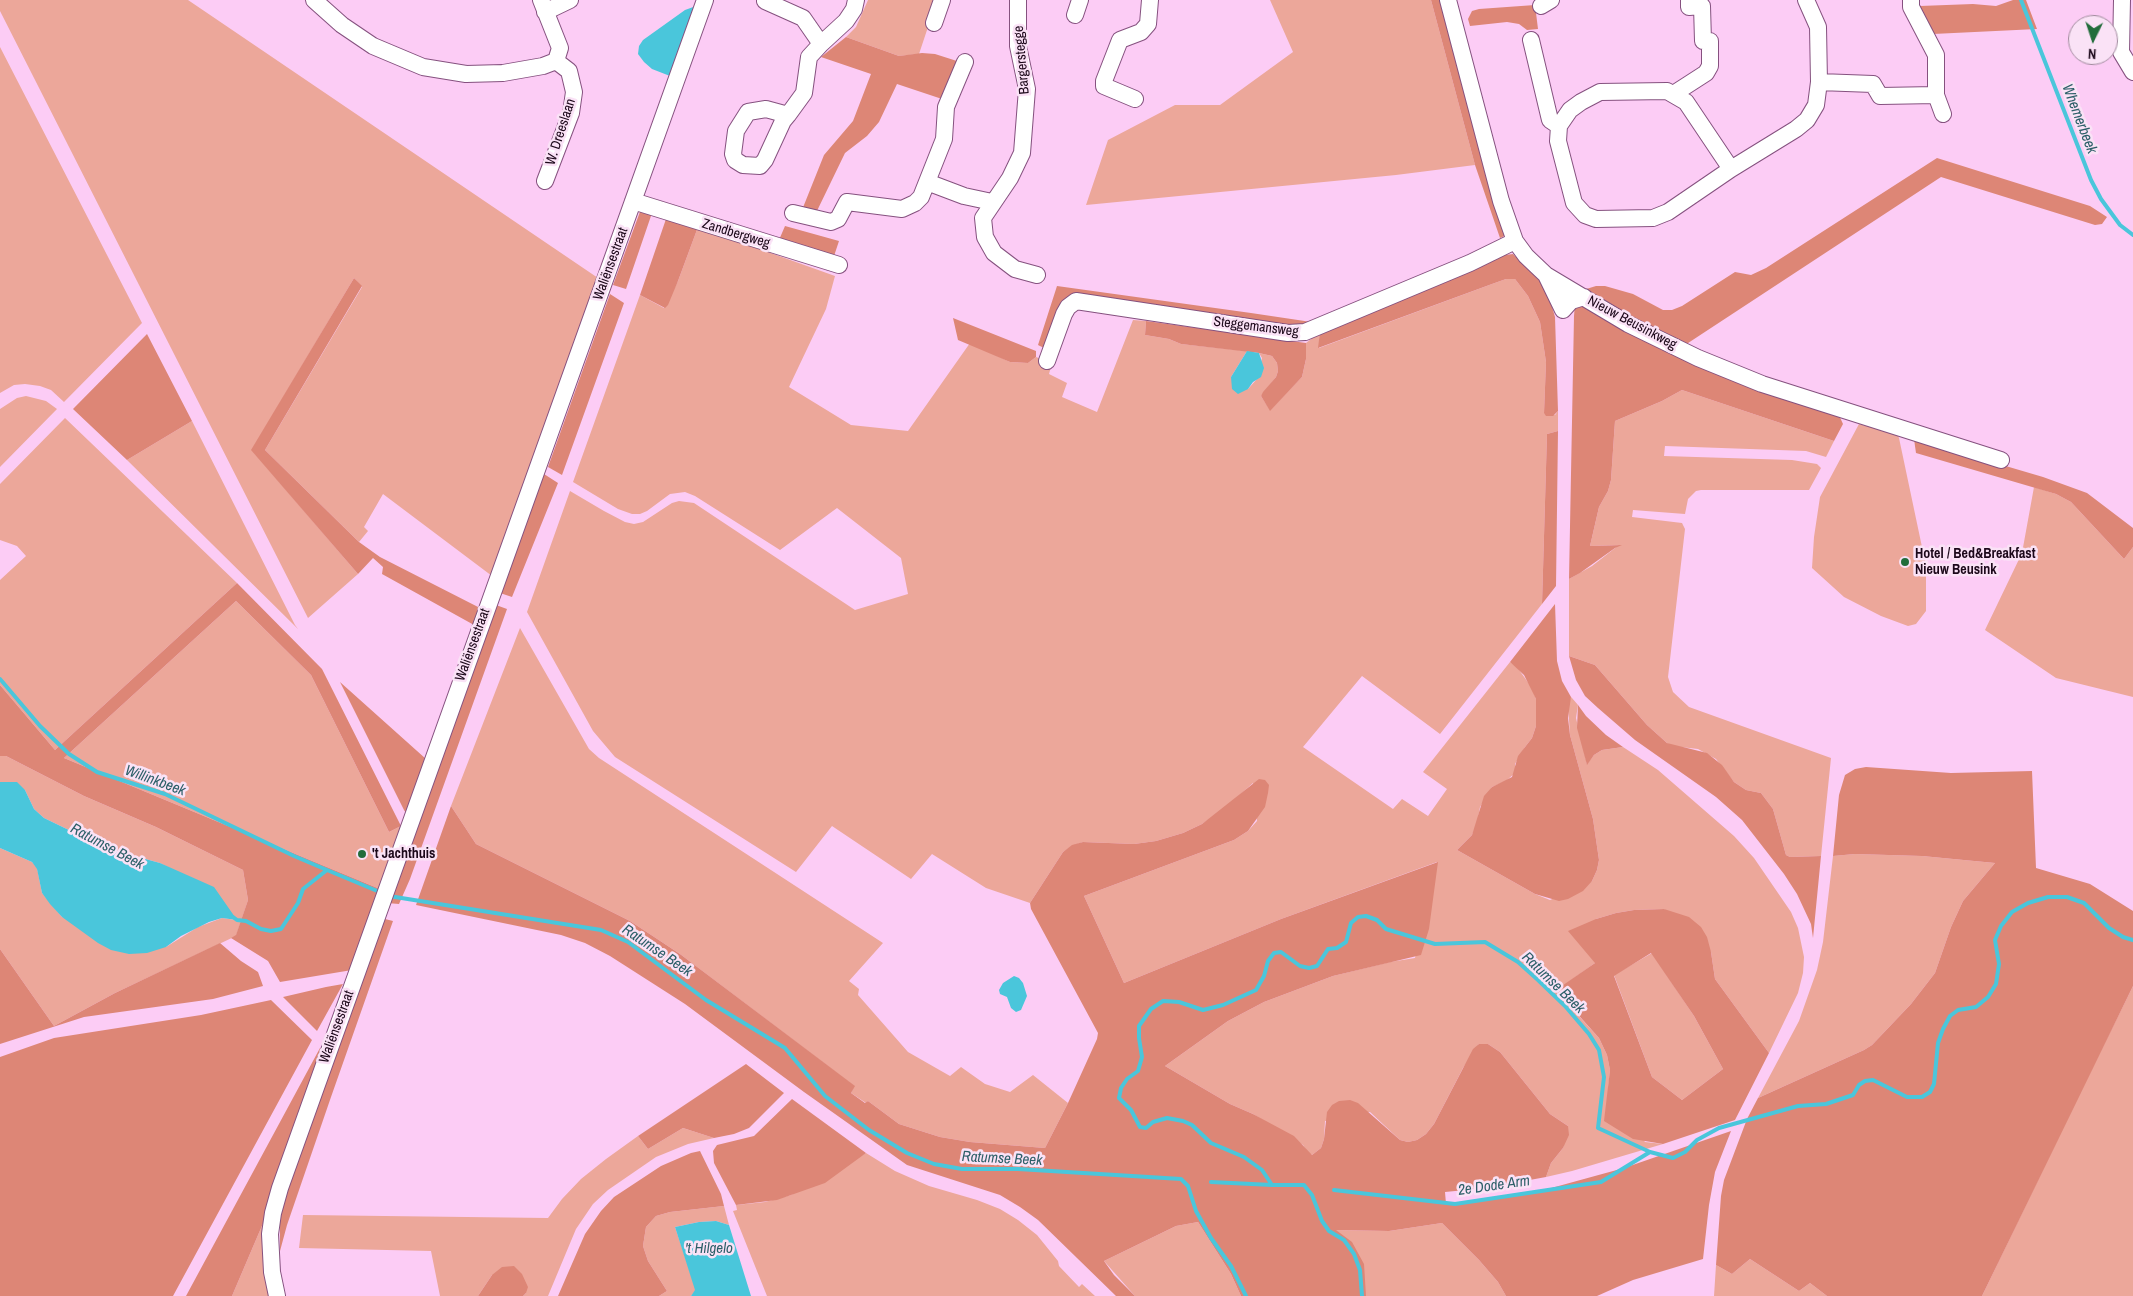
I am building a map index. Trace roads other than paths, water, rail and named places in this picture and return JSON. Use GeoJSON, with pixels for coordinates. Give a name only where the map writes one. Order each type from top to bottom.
{"type":"FeatureCollection","features":[{"type":"Feature","properties":{"kind":"street"},"geometry":{"type":"LineString","coordinates":[[314,0],[342,25],[372,46],[423,67],[466,74],[503,73],[543,66],[556,61],[560,48],[543,6],[570,0]]}},
{"type":"Feature","properties":{"kind":"street","name":"Waliënsestraat"},"geometry":{"type":"LineString","coordinates":[[277,1296],[270,1253],[273,1213],[380,905],[706,0]]}},
{"type":"Feature","properties":{"kind":"street"},"geometry":{"type":"LineString","coordinates":[[788,115],[804,93],[810,57],[821,44],[846,22],[854,9],[856,0]]}},
{"type":"Feature","properties":{"kind":"street"},"geometry":{"type":"LineString","coordinates":[[934,23],[942,0]]}},
{"type":"Feature","properties":{"kind":"street","name":"Bargerstegge"},"geometry":{"type":"LineString","coordinates":[[1018,0],[1018,46],[1026,89],[1022,153],[1010,178],[983,218],[985,238],[994,253],[1015,269],[1037,275]]}},
{"type":"Feature","properties":{"kind":"street"},"geometry":{"type":"LineString","coordinates":[[1135,99],[1104,86],[1104,81],[1120,40],[1141,32],[1148,24],[1150,0]]}},
{"type":"Feature","properties":{"kind":"street"},"geometry":{"type":"LineString","coordinates":[[1448,0],[1501,201],[1515,241]]}},
{"type":"Feature","properties":{"kind":"street"},"geometry":{"type":"LineString","coordinates":[[1675,94],[1706,73],[1710,66],[1710,41],[1703,41],[1702,6],[1689,7],[1689,0]]}},
{"type":"Feature","properties":{"kind":"street"},"geometry":{"type":"LineString","coordinates":[[1731,170],[1686,102],[1667,91],[1600,92],[1570,110],[1559,126],[1558,141],[1574,203],[1585,215],[1596,219],[1653,218],[1668,212],[1807,120],[1816,105],[1819,82],[1818,27],[1806,0]]}},
{"type":"Feature","properties":{"kind":"street"},"geometry":{"type":"LineString","coordinates":[[1911,0],[1911,7],[1936,55],[1936,95],[1943,114]]}},
{"type":"Feature","properties":{"kind":"street"},"geometry":{"type":"LineString","coordinates":[[2122,0],[2121,52],[2133,70]]}},
{"type":"Feature","properties":{"kind":"street"},"geometry":{"type":"LineString","coordinates":[[765,1],[803,18],[821,44]]}},
{"type":"Feature","properties":{"kind":"street"},"geometry":{"type":"LineString","coordinates":[[1531,40],[1550,120],[1559,126]]}},
{"type":"Feature","properties":{"kind":"street","name":"W. Dreeslaan"},"geometry":{"type":"LineString","coordinates":[[545,181],[571,113],[574,92],[569,71],[556,61]]}},
{"type":"Feature","properties":{"kind":"street"},"geometry":{"type":"LineString","coordinates":[[793,214],[831,222],[838,219],[847,202],[902,209],[915,203],[927,182],[944,139],[946,107],[965,62]]}},
{"type":"Feature","properties":{"kind":"street"},"geometry":{"type":"LineString","coordinates":[[1819,82],[1873,84],[1880,96],[1936,95]]}},
{"type":"Feature","properties":{"kind":"street"},"geometry":{"type":"LineString","coordinates":[[927,182],[964,196],[992,202]]}},
{"type":"Feature","properties":{"kind":"street","name":"Zandbergweg"},"geometry":{"type":"LineString","coordinates":[[633,201],[839,265]]}},
{"type":"Feature","properties":{"kind":"street","name":"Nieuw Beusinkweg"},"geometry":{"type":"LineString","coordinates":[[1515,241],[1526,256],[1546,275],[1563,310],[1571,302],[1584,297],[1646,333],[1698,358],[1762,384],[2001,460]]}},
{"type":"Feature","properties":{"kind":"street","name":"Steggemansweg"},"geometry":{"type":"LineString","coordinates":[[1047,361],[1064,314],[1068,306],[1076,301],[1288,333],[1305,332],[1470,263],[1515,241]]}},
{"type":"Feature","properties":{"kind":"water"},"geometry":{"type":"Polygon","coordinates":[[[696,6],[670,76],[652,69],[638,54],[639,46],[643,40],[685,10],[696,6]]]}},
{"type":"Feature","properties":{"kind":"water"},"geometry":{"type":"Polygon","coordinates":[[[1247,351],[1259,353],[1264,368],[1261,377],[1253,382],[1248,389],[1238,394],[1232,389],[1231,377],[1247,351]]]}},
{"type":"Feature","properties":{"kind":"water"},"geometry":{"type":"Polygon","coordinates":[[[0,782],[17,782],[25,790],[34,809],[44,818],[75,833],[94,845],[160,863],[214,887],[237,920],[222,918],[209,922],[181,936],[166,947],[147,953],[129,954],[111,950],[98,943],[62,917],[50,904],[42,893],[37,869],[32,862],[0,848],[0,782]]]}},
{"type":"Feature","properties":{"kind":"water"},"geometry":{"type":"Polygon","coordinates":[[[1014,976],[1023,983],[1027,996],[1021,1010],[1016,1012],[1011,1008],[1007,997],[1000,994],[999,990],[1003,983],[1014,976]]]}},
{"type":"Feature","properties":{"kind":"water","name":"'t Hilgelo"},"geometry":{"type":"Polygon","coordinates":[[[716,1221],[729,1225],[751,1296],[691,1296],[695,1290],[675,1227],[716,1221]]]}},
{"type":"Feature","properties":{"kind":"waterway","name":"Whemerbeek"},"geometry":{"type":"LineString","coordinates":[[2021,0],[2091,180],[2101,199],[2120,225],[2133,235]]}},
{"type":"Feature","properties":{"kind":"waterway","name":"Willinkbeek"},"geometry":{"type":"LineString","coordinates":[[0,679],[40,726],[69,754],[97,772],[165,794],[327,870]]}},
{"type":"Feature","properties":{"kind":"waterway","name":"Ratumse Beek"},"geometry":{"type":"LineString","coordinates":[[233,917],[261,929],[271,931],[281,929],[298,903],[303,889],[327,870],[382,893]]}},
{"type":"Feature","properties":{"kind":"waterway","name":"Ratumse Beek"},"geometry":{"type":"LineString","coordinates":[[389,896],[601,930],[628,942],[706,1000],[785,1048],[825,1096],[869,1130],[907,1153],[934,1164],[962,1169],[1018,1169],[1181,1179],[1188,1186],[1196,1211],[1211,1238],[1231,1266],[1246,1296]]}},
{"type":"Feature","properties":{"kind":"waterway","name":"Ratumse Beek"},"geometry":{"type":"LineString","coordinates":[[1362,1296],[1360,1270],[1354,1254],[1344,1240],[1329,1231],[1322,1221],[1312,1195],[1304,1185],[1272,1185],[1262,1170],[1244,1157],[1211,1143],[1192,1125],[1183,1121],[1167,1118],[1153,1122],[1146,1128],[1140,1127],[1131,1110],[1119,1098],[1121,1088],[1127,1079],[1138,1071],[1142,1057],[1139,1026],[1151,1009],[1163,1001],[1179,1002],[1203,1010],[1223,1005],[1256,990],[1264,976],[1268,961],[1274,953],[1281,952],[1300,966],[1309,968],[1317,966],[1328,949],[1337,948],[1346,942],[1351,923],[1358,917],[1366,916],[1377,920],[1386,929],[1435,944],[1485,942],[1518,962],[1538,980],[1565,1006],[1589,1034],[1599,1050],[1604,1077],[1598,1128],[1650,1152],[1673,1158],[1685,1152],[1697,1140],[1719,1128],[1798,1106],[1826,1104],[1853,1095],[1859,1085],[1865,1081],[1873,1080],[1907,1097],[1922,1097],[1930,1092],[1934,1084],[1938,1043],[1943,1029],[1950,1016],[1958,1010],[1976,1007],[1988,997],[1996,984],[1999,964],[1995,940],[2001,926],[2012,912],[2028,903],[2048,897],[2067,897],[2084,903],[2109,928],[2123,937],[2133,940]]}},
{"type":"Feature","properties":{"kind":"waterway","name":"2e Dode Arm"},"geometry":{"type":"LineString","coordinates":[[1334,1190],[1455,1204],[1601,1182],[1650,1152]]}},
{"type":"Feature","properties":{"kind":"waterway"},"geometry":{"type":"LineString","coordinates":[[1211,1182],[1272,1185]]}},
{"type":"Feature","properties":{"kind":"place","name":"Hotel / Bed&Breakfast Nieuw Beusink"},"geometry":{"type":"Point","coordinates":[1905,562]}},
{"type":"Feature","properties":{"kind":"place","name":"'t Jachthuis"},"geometry":{"type":"Point","coordinates":[362,854]}}]}
